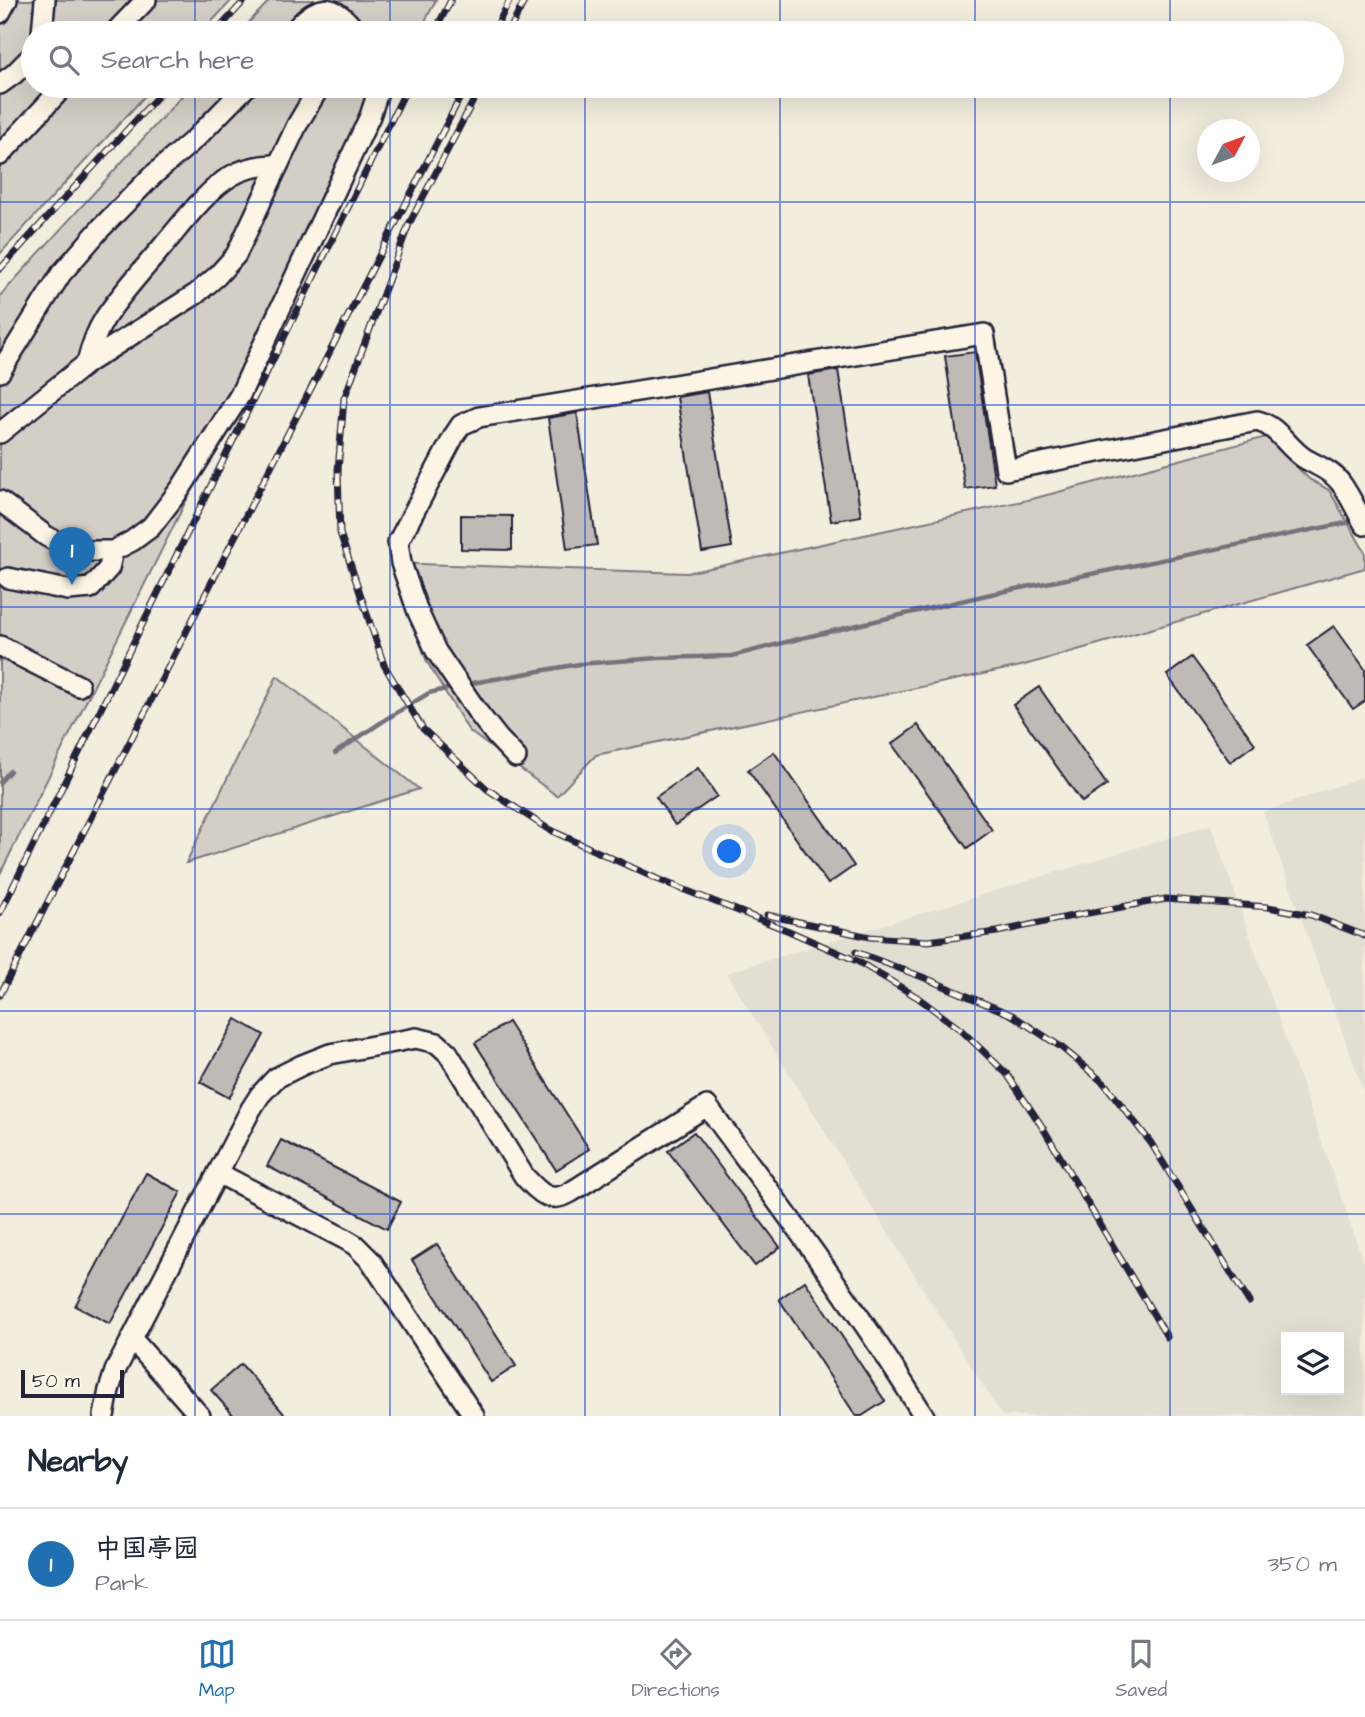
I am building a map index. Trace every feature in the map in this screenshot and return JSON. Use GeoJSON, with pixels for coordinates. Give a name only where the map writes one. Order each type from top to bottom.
{"type":"FeatureCollection","features":[{"type":"Feature","properties":{"kind":"street"},"geometry":{"type":"LineString","coordinates":[[0,13],[7,0]]}},
{"type":"Feature","properties":{"kind":"street"},"geometry":{"type":"LineString","coordinates":[[43,21],[45,0]]}},
{"type":"Feature","properties":{"kind":"street"},"geometry":{"type":"LineString","coordinates":[[126,21],[146,0]]}},
{"type":"Feature","properties":{"kind":"street"},"geometry":{"type":"LineString","coordinates":[[303,21],[314,10],[324,7],[333,9],[345,21]]}},
{"type":"Feature","properties":{"kind":"street"},"geometry":{"type":"LineString","coordinates":[[0,84],[21,68]]}},
{"type":"Feature","properties":{"kind":"street"},"geometry":{"type":"LineString","coordinates":[[0,155],[53,98]]}},
{"type":"Feature","properties":{"kind":"street"},"geometry":{"type":"LineString","coordinates":[[0,371],[61,274],[143,185],[196,138],[235,98]]}},
{"type":"Feature","properties":{"kind":"street"},"geometry":{"type":"LineString","coordinates":[[0,433],[87,363],[196,295],[217,276],[236,255],[297,125],[313,98]]}},
{"type":"Feature","properties":{"kind":"street"},"geometry":{"type":"LineString","coordinates":[[0,501],[46,536],[83,551],[113,551],[152,527],[181,488],[240,395],[376,98]]}},
{"type":"Feature","properties":{"kind":"street"},"geometry":{"type":"LineString","coordinates":[[87,363],[93,340],[105,318],[186,219],[229,177],[245,169],[278,165]]}},
{"type":"Feature","properties":{"kind":"street"},"geometry":{"type":"LineString","coordinates":[[516,757],[479,714],[436,651],[418,612],[401,563],[398,542],[455,434],[461,425],[471,420],[984,334],[1006,470],[1257,421],[1266,423],[1297,452],[1320,465],[1341,483],[1365,526]]}},
{"type":"Feature","properties":{"kind":"street"},"geometry":{"type":"LineString","coordinates":[[8,578],[68,590],[91,588],[110,568],[113,551]]}},
{"type":"Feature","properties":{"kind":"street"},"geometry":{"type":"LineString","coordinates":[[0,646],[79,686]]}},
{"type":"Feature","properties":{"kind":"street"},"geometry":{"type":"LineString","coordinates":[[104,1416],[108,1390],[115,1371],[260,1095],[276,1078],[330,1054],[407,1038],[428,1040],[443,1047],[524,1176],[546,1196],[562,1198],[707,1106],[828,1271],[924,1416]]}},
{"type":"Feature","properties":{"kind":"street"},"geometry":{"type":"LineString","coordinates":[[218,1173],[345,1239],[363,1253],[371,1261],[474,1416]]}},
{"type":"Feature","properties":{"kind":"street"},"geometry":{"type":"LineString","coordinates":[[132,1339],[200,1416]]}},
{"type":"Feature","properties":{"kind":"shaded area"},"geometry":{"type":"Polygon","coordinates":[[[0,0],[232,0],[212,21],[21,21],[21,98],[143,98],[0,254],[0,0]]]}},
{"type":"Feature","properties":{"kind":"shaded area"},"geometry":{"type":"Polygon","coordinates":[[[270,0],[436,0],[425,21],[250,21],[270,0]]]}},
{"type":"Feature","properties":{"kind":"shaded area"},"geometry":{"type":"Polygon","coordinates":[[[180,98],[387,98],[0,874],[0,296],[180,98]]]}},
{"type":"Feature","properties":{"kind":"shaded area"},"geometry":{"type":"Polygon","coordinates":[[[1266,437],[1309,479],[1329,490],[1365,552],[1365,568],[1021,666],[596,755],[557,796],[469,731],[427,662],[392,563],[687,573],[1032,499],[1266,437]]]}},
{"type":"Feature","properties":{"kind":"shaded area"},"geometry":{"type":"Polygon","coordinates":[[[277,676],[419,789],[186,863],[277,676]]]}},
{"type":"Feature","properties":{"kind":"shaded area"},"geometry":{"type":"Polygon","coordinates":[[[1365,776],[1365,1095],[1263,812],[1365,776]]]}},
{"type":"Feature","properties":{"kind":"shaded area"},"geometry":{"type":"Polygon","coordinates":[[[1211,825],[1365,1266],[1365,1416],[1002,1416],[726,973],[1211,825]]]}},
{"type":"Feature","properties":{"kind":"building"},"geometry":{"type":"Polygon","coordinates":[[[975,352],[995,485],[965,489],[945,356],[975,352]]]}},
{"type":"Feature","properties":{"kind":"building"},"geometry":{"type":"Polygon","coordinates":[[[838,370],[861,516],[831,521],[808,375],[838,370]]]}},
{"type":"Feature","properties":{"kind":"building"},"geometry":{"type":"Polygon","coordinates":[[[707,392],[732,547],[702,552],[677,397],[707,392]]]}},
{"type":"Feature","properties":{"kind":"building"},"geometry":{"type":"Polygon","coordinates":[[[577,413],[597,545],[567,549],[548,418],[577,413]]]}},
{"type":"Feature","properties":{"kind":"building"},"geometry":{"type":"Polygon","coordinates":[[[461,515],[512,516],[512,550],[461,549],[461,515]]]}},
{"type":"Feature","properties":{"kind":"building"},"geometry":{"type":"Polygon","coordinates":[[[1334,626],[1365,669],[1365,701],[1353,709],[1307,645],[1334,626]]]}},
{"type":"Feature","properties":{"kind":"building"},"geometry":{"type":"Polygon","coordinates":[[[1192,657],[1255,744],[1230,762],[1167,675],[1192,657]]]}},
{"type":"Feature","properties":{"kind":"building"},"geometry":{"type":"Polygon","coordinates":[[[1039,687],[1107,785],[1082,802],[1013,705],[1039,687]]]}},
{"type":"Feature","properties":{"kind":"building"},"geometry":{"type":"Polygon","coordinates":[[[918,725],[992,830],[967,848],[892,744],[918,725]]]}},
{"type":"Feature","properties":{"kind":"building"},"geometry":{"type":"Polygon","coordinates":[[[774,752],[854,866],[828,884],[748,770],[774,752]]]}},
{"type":"Feature","properties":{"kind":"building"},"geometry":{"type":"Polygon","coordinates":[[[698,768],[717,796],[675,825],[656,797],[698,768]]]}},
{"type":"Feature","properties":{"kind":"building"},"geometry":{"type":"Polygon","coordinates":[[[236,1019],[264,1035],[229,1098],[200,1082],[236,1019]]]}},
{"type":"Feature","properties":{"kind":"building"},"geometry":{"type":"Polygon","coordinates":[[[508,1022],[589,1149],[556,1170],[475,1043],[508,1022]]]}},
{"type":"Feature","properties":{"kind":"building"},"geometry":{"type":"Polygon","coordinates":[[[694,1132],[780,1247],[755,1266],[668,1151],[694,1132]]]}},
{"type":"Feature","properties":{"kind":"building"},"geometry":{"type":"Polygon","coordinates":[[[281,1140],[401,1202],[387,1229],[267,1166],[281,1140]]]}},
{"type":"Feature","properties":{"kind":"building"},"geometry":{"type":"Polygon","coordinates":[[[146,1173],[181,1192],[110,1324],[75,1306],[146,1173]]]}},
{"type":"Feature","properties":{"kind":"building"},"geometry":{"type":"Polygon","coordinates":[[[437,1244],[516,1366],[491,1382],[412,1260],[437,1244]]]}},
{"type":"Feature","properties":{"kind":"building"},"geometry":{"type":"Polygon","coordinates":[[[805,1281],[885,1401],[862,1416],[856,1416],[779,1299],[805,1281]]]}},
{"type":"Feature","properties":{"kind":"building"},"geometry":{"type":"Polygon","coordinates":[[[241,1364],[286,1416],[234,1416],[211,1390],[241,1364]]]}},
{"type":"Feature","properties":{"kind":"waterway"},"geometry":{"type":"LineString","coordinates":[[467,684],[579,664],[732,656],[991,594],[1356,521]]}},
{"type":"Feature","properties":{"kind":"waterway"},"geometry":{"type":"LineString","coordinates":[[335,753],[429,693],[455,687]]}},
{"type":"Feature","properties":{"kind":"waterway"},"geometry":{"type":"LineString","coordinates":[[0,782],[10,771]]}},
{"type":"Feature","properties":{"kind":"railway"},"geometry":{"type":"LineString","coordinates":[[226,21],[245,0]]}},
{"type":"Feature","properties":{"kind":"railway"},"geometry":{"type":"LineString","coordinates":[[440,21],[451,0]]}},
{"type":"Feature","properties":{"kind":"railway"},"geometry":{"type":"LineString","coordinates":[[499,21],[510,0]]}},
{"type":"Feature","properties":{"kind":"railway"},"geometry":{"type":"LineString","coordinates":[[514,21],[525,0]]}},
{"type":"Feature","properties":{"kind":"railway"},"geometry":{"type":"LineString","coordinates":[[0,269],[156,98]]}},
{"type":"Feature","properties":{"kind":"railway"},"geometry":{"type":"LineString","coordinates":[[0,913],[402,98]]}},
{"type":"Feature","properties":{"kind":"railway"},"geometry":{"type":"LineString","coordinates":[[0,995],[460,98]]}},
{"type":"Feature","properties":{"kind":"railway"},"geometry":{"type":"LineString","coordinates":[[475,98],[409,224],[344,399],[338,470],[340,533],[384,665],[423,729],[487,789],[548,829],[657,879],[857,961],[917,997],[961,1030],[1007,1074],[1043,1128],[1167,1337]]}},
{"type":"Feature","properties":{"kind":"railway"},"geometry":{"type":"LineString","coordinates":[[767,915],[870,937],[928,941],[997,932],[1166,899],[1268,907],[1311,915],[1365,936]]}},
{"type":"Feature","properties":{"kind":"railway"},"geometry":{"type":"LineString","coordinates":[[856,952],[1012,1015],[1061,1047],[1104,1083],[1151,1143],[1249,1302]]}},
{"type":"Feature","properties":{"kind":"place","name":"中国亭园"},"geometry":{"type":"Point","coordinates":[72,585]}}]}
